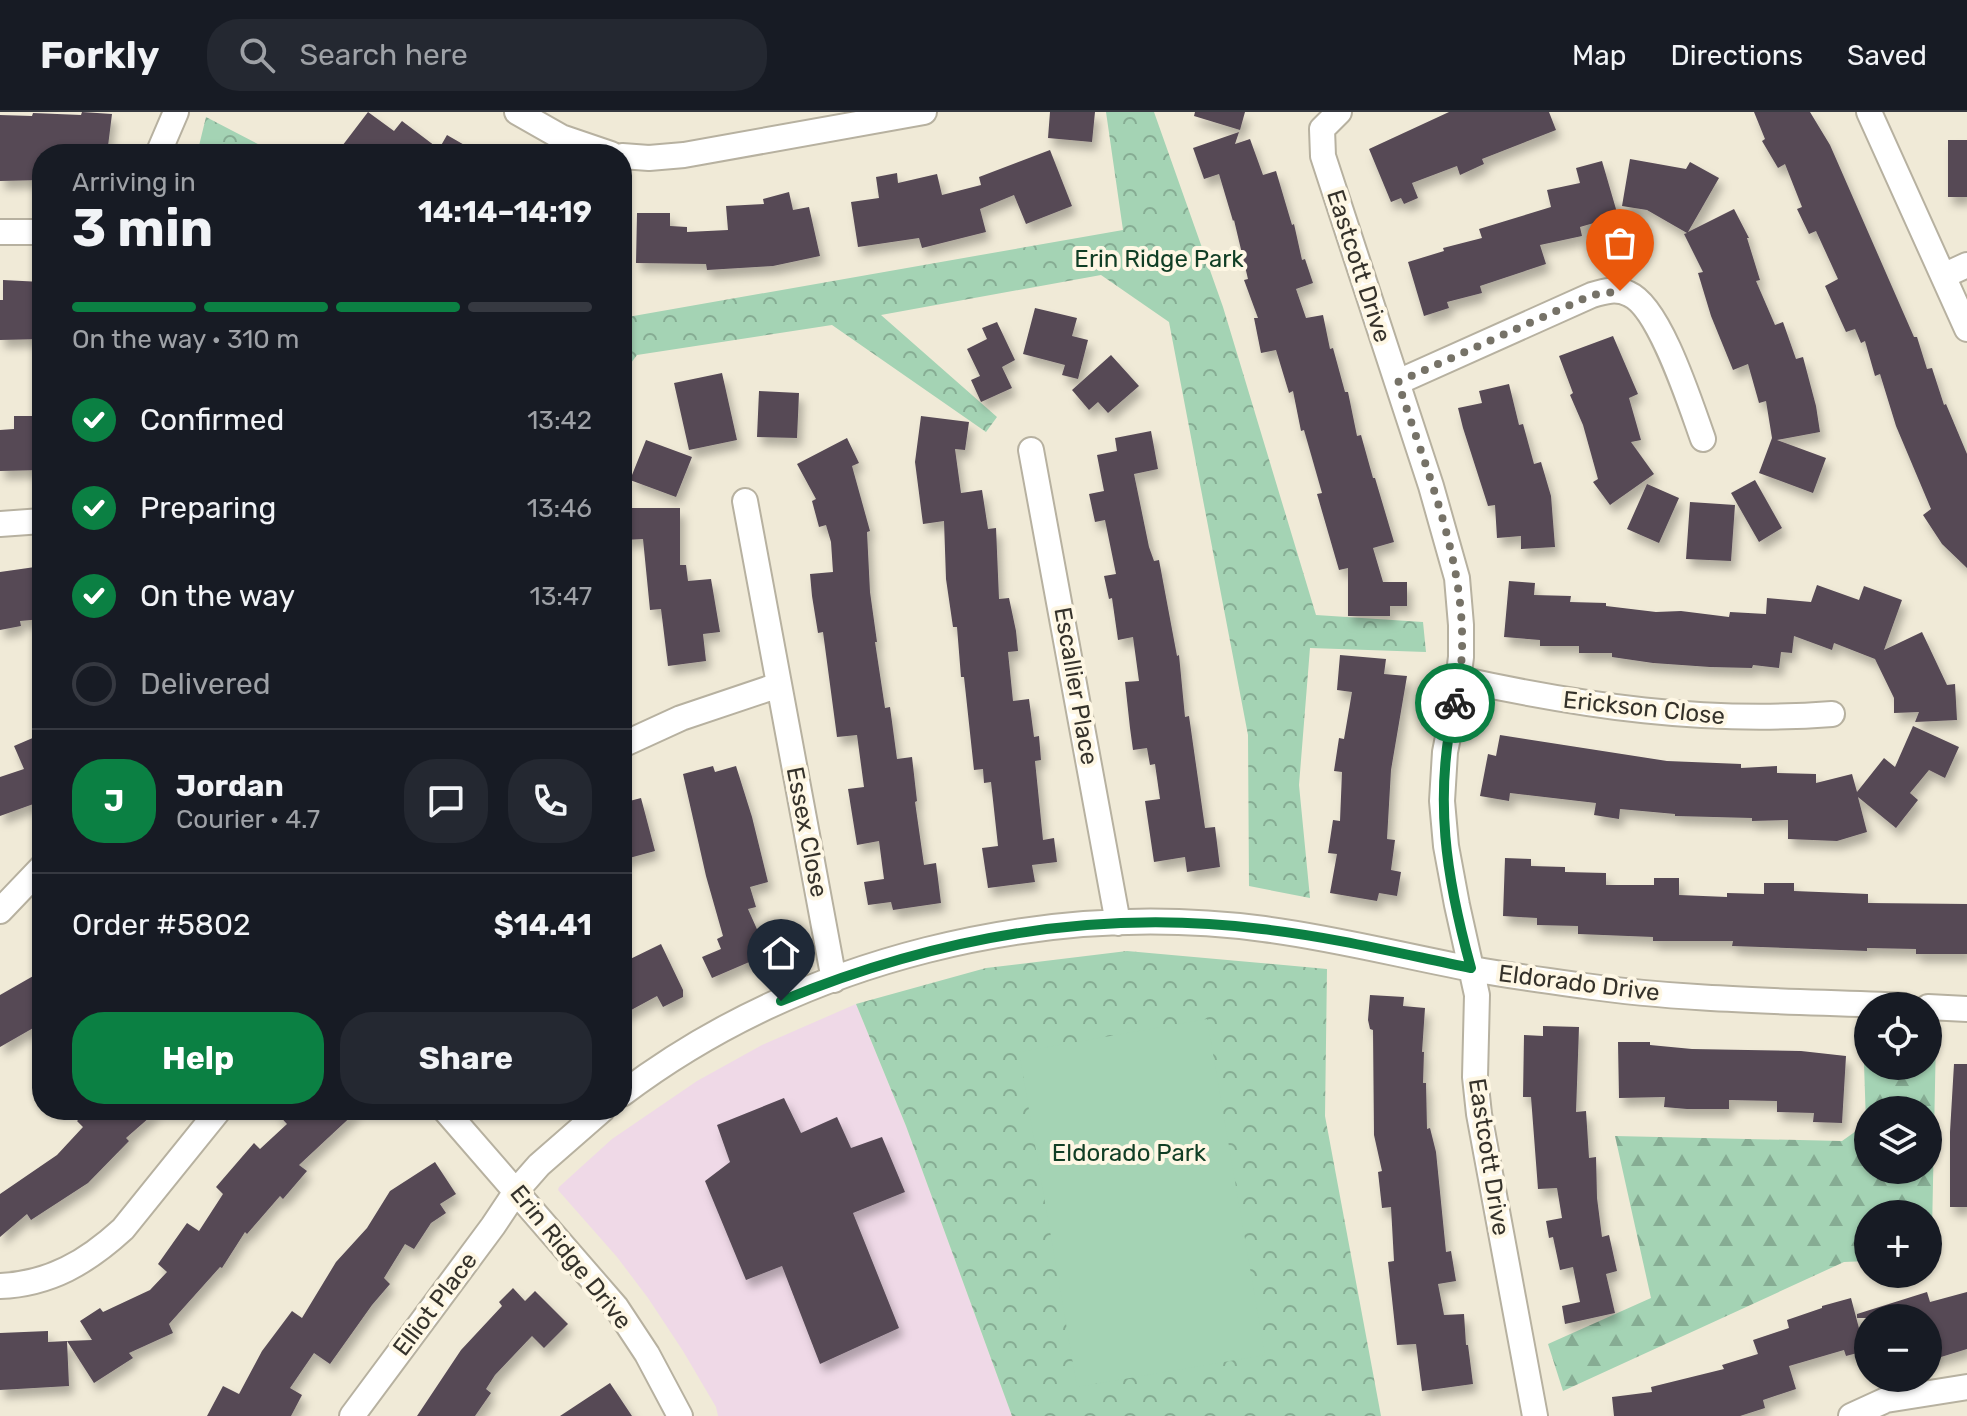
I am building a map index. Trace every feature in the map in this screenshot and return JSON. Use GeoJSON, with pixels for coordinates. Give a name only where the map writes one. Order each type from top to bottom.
{"type":"FeatureCollection","features":[{"type":"Feature","properties":{"kind":"street"},"geometry":{"type":"LineString","coordinates":[[162,144],[176,112]]}},
{"type":"Feature","properties":{"kind":"street"},"geometry":{"type":"LineString","coordinates":[[517,112],[561,137],[582,144]]}},
{"type":"Feature","properties":{"kind":"street"},"geometry":{"type":"LineString","coordinates":[[632,157],[684,155],[924,112]]}},
{"type":"Feature","properties":{"kind":"street","name":"Eastcott Drive"},"geometry":{"type":"LineString","coordinates":[[1339,112],[1322,129],[1323,156],[1398,382],[1457,578],[1461,625],[1459,679],[1445,752],[1442,801],[1449,861],[1477,995],[1475,1077],[1479,1114],[1535,1416]]}},
{"type":"Feature","properties":{"kind":"street"},"geometry":{"type":"LineString","coordinates":[[1869,112],[1967,329]]}},
{"type":"Feature","properties":{"kind":"street"},"geometry":{"type":"LineString","coordinates":[[0,232],[32,232]]}},
{"type":"Feature","properties":{"kind":"street"},"geometry":{"type":"LineString","coordinates":[[1943,276],[1967,265]]}},
{"type":"Feature","properties":{"kind":"street"},"geometry":{"type":"LineString","coordinates":[[1398,382],[1592,295],[1620,291],[1641,301],[1653,316],[1703,439]]}},
{"type":"Feature","properties":{"kind":"street","name":"Escallier Place"},"geometry":{"type":"LineString","coordinates":[[1031,450],[1118,923]]}},
{"type":"Feature","properties":{"kind":"street","name":"Essex Close"},"geometry":{"type":"LineString","coordinates":[[745,501],[834,980]]}},
{"type":"Feature","properties":{"kind":"street"},"geometry":{"type":"LineString","coordinates":[[0,524],[32,522]]}},
{"type":"Feature","properties":{"kind":"street","name":"Erickson Close"},"geometry":{"type":"LineString","coordinates":[[1459,679],[1582,704],[1660,713],[1777,718],[1832,714]]}},
{"type":"Feature","properties":{"kind":"street"},"geometry":{"type":"LineString","coordinates":[[632,740],[681,718],[779,685]]}},
{"type":"Feature","properties":{"kind":"street"},"geometry":{"type":"LineString","coordinates":[[0,911],[32,877]]}},
{"type":"Feature","properties":{"kind":"street","name":"Eldorado Drive"},"geometry":{"type":"LineString","coordinates":[[632,1087],[669,1060],[763,1008],[834,980],[970,941],[1047,928],[1118,923],[1261,928],[1471,968],[1649,993],[1854,1003]]}},
{"type":"Feature","properties":{"kind":"street"},"geometry":{"type":"LineString","coordinates":[[1942,1008],[1967,1009]]}},
{"type":"Feature","properties":{"kind":"street"},"geometry":{"type":"LineString","coordinates":[[0,1286],[45,1279],[71,1269],[94,1254],[123,1229],[211,1120]]}},
{"type":"Feature","properties":{"kind":"street","name":"Erin Ridge Drive"},"geometry":{"type":"LineString","coordinates":[[454,1120],[616,1307],[647,1354],[680,1416]]}},
{"type":"Feature","properties":{"kind":"street"},"geometry":{"type":"LineString","coordinates":[[517,1190],[539,1165],[591,1120]]}},
{"type":"Feature","properties":{"kind":"street","name":"Elliot Place"},"geometry":{"type":"LineString","coordinates":[[352,1416],[517,1190]]}},
{"type":"Feature","properties":{"kind":"street"},"geometry":{"type":"LineString","coordinates":[[1851,1416],[1886,1400],[1967,1387]]}},
{"type":"Feature","properties":{"kind":"shaded area"},"geometry":{"type":"Polygon","coordinates":[[[856,1004],[906,1126],[1012,1416],[718,1416],[716,1407],[683,1351],[648,1298],[617,1257],[558,1190],[612,1139],[697,1081],[762,1045],[856,1004]]]}},
{"type":"Feature","properties":{"kind":"green space","name":"Erin Ridge Park"},"geometry":{"type":"Polygon","coordinates":[[[1106,112],[1154,112],[1223,307],[1316,615],[1423,622],[1426,652],[1310,648],[1299,785],[1310,898],[1249,886],[1248,735],[1169,322],[1101,275],[881,315],[997,417],[986,432],[832,325],[637,355],[632,362],[632,316],[1123,230],[1106,112]]]}},
{"type":"Feature","properties":{"kind":"green space"},"geometry":{"type":"Polygon","coordinates":[[[206,117],[258,144],[199,144],[206,117]]]}},
{"type":"Feature","properties":{"kind":"green space","name":"Eldorado Park"},"geometry":{"type":"Polygon","coordinates":[[[1127,951],[1327,969],[1325,1116],[1381,1416],[1012,1416],[906,1126],[856,1004],[986,968],[1127,951]]]}},
{"type":"Feature","properties":{"kind":"green space"},"geometry":{"type":"Polygon","coordinates":[[[1207,1019],[1265,1355],[1077,1387],[1019,1052],[1207,1019]]]}},
{"type":"Feature","properties":{"kind":"green space"},"geometry":{"type":"Polygon","coordinates":[[[1865,1080],[1935,1080],[1935,1096],[1865,1096],[1865,1080]]]}},
{"type":"Feature","properties":{"kind":"green space"},"geometry":{"type":"Polygon","coordinates":[[[1854,1132],[1854,1184],[1933,1184],[1933,1200],[1854,1200],[1854,1262],[1844,1262],[1563,1391],[1548,1344],[1651,1298],[1615,1136],[1842,1141],[1854,1132]]]}},
{"type":"Feature","properties":{"kind":"building"},"geometry":{"type":"Polygon","coordinates":[[[82,112],[112,114],[108,144],[32,144],[32,180],[0,181],[0,115],[81,115],[82,112]]]}},
{"type":"Feature","properties":{"kind":"building"},"geometry":{"type":"Polygon","coordinates":[[[368,112],[394,131],[402,121],[432,144],[344,144],[368,112]]]}},
{"type":"Feature","properties":{"kind":"building"},"geometry":{"type":"Polygon","coordinates":[[[1050,112],[1095,112],[1092,142],[1048,138],[1050,112]]]}},
{"type":"Feature","properties":{"kind":"building"},"geometry":{"type":"Polygon","coordinates":[[[1195,112],[1245,112],[1240,130],[1194,116],[1195,112]]]}},
{"type":"Feature","properties":{"kind":"building"},"geometry":{"type":"Polygon","coordinates":[[[1449,112],[1549,112],[1556,130],[1482,159],[1484,164],[1460,175],[1457,166],[1412,183],[1418,198],[1404,204],[1401,198],[1391,202],[1369,149],[1449,112]]]}},
{"type":"Feature","properties":{"kind":"building"},"geometry":{"type":"Polygon","coordinates":[[[1754,112],[1810,112],[1830,145],[1914,337],[1917,337],[1927,369],[1932,368],[1944,405],[1967,454],[1967,568],[1942,544],[1923,515],[1931,509],[1896,426],[1880,374],[1875,376],[1865,341],[1861,343],[1855,329],[1846,332],[1825,286],[1838,279],[1816,231],[1809,234],[1797,209],[1802,207],[1785,164],[1778,168],[1762,141],[1765,139],[1754,112]]]}},
{"type":"Feature","properties":{"kind":"building"},"geometry":{"type":"Polygon","coordinates":[[[1239,132],[1235,144],[1250,139],[1263,175],[1276,171],[1294,224],[1302,260],[1305,259],[1313,283],[1296,289],[1306,318],[1323,315],[1330,349],[1333,348],[1345,392],[1348,392],[1357,436],[1361,435],[1375,478],[1394,542],[1373,548],[1383,582],[1407,582],[1407,606],[1390,606],[1390,616],[1348,616],[1348,568],[1339,570],[1317,494],[1322,493],[1304,430],[1301,431],[1293,391],[1289,393],[1276,350],[1261,353],[1254,318],[1258,318],[1244,280],[1248,279],[1219,174],[1204,179],[1193,148],[1239,132]]]}},
{"type":"Feature","properties":{"kind":"building"},"geometry":{"type":"Polygon","coordinates":[[[447,135],[463,144],[442,144],[447,135]]]}},
{"type":"Feature","properties":{"kind":"building"},"geometry":{"type":"Polygon","coordinates":[[[1948,140],[1967,140],[1967,197],[1948,197],[1948,140]]]}},
{"type":"Feature","properties":{"kind":"building"},"geometry":{"type":"Polygon","coordinates":[[[1050,150],[1072,206],[1026,224],[1014,195],[980,209],[986,232],[922,248],[919,238],[858,247],[851,202],[879,198],[876,177],[897,173],[898,183],[937,174],[942,195],[981,185],[979,177],[1050,150]]]}},
{"type":"Feature","properties":{"kind":"building"},"geometry":{"type":"Polygon","coordinates":[[[1630,159],[1686,169],[1690,162],[1719,178],[1688,232],[1734,209],[1749,238],[1760,280],[1756,281],[1775,325],[1783,322],[1796,359],[1803,357],[1816,406],[1820,432],[1777,440],[1826,458],[1813,493],[1759,473],[1772,438],[1766,401],[1759,403],[1748,364],[1733,370],[1711,316],[1698,273],[1703,272],[1684,234],[1687,233],[1647,210],[1622,206],[1630,159]]]}},
{"type":"Feature","properties":{"kind":"building"},"geometry":{"type":"Polygon","coordinates":[[[1602,161],[1618,216],[1580,227],[1582,236],[1540,245],[1546,264],[1480,286],[1482,293],[1447,302],[1449,308],[1424,316],[1408,262],[1444,251],[1443,248],[1482,238],[1479,229],[1551,207],[1547,190],[1580,183],[1576,168],[1602,161]]]}},
{"type":"Feature","properties":{"kind":"building"},"geometry":{"type":"Polygon","coordinates":[[[789,192],[793,210],[809,207],[820,256],[773,266],[707,270],[706,264],[636,263],[637,213],[670,213],[670,226],[687,227],[687,232],[728,230],[726,206],[764,204],[763,199],[789,192]]]}},
{"type":"Feature","properties":{"kind":"building"},"geometry":{"type":"Polygon","coordinates":[[[3,280],[32,281],[32,339],[0,340],[0,300],[3,300],[3,280]]]}},
{"type":"Feature","properties":{"kind":"building"},"geometry":{"type":"Polygon","coordinates":[[[1035,308],[1077,318],[1072,336],[1088,340],[1078,379],[1062,375],[1065,365],[1023,354],[1035,308]]]}},
{"type":"Feature","properties":{"kind":"building"},"geometry":{"type":"Polygon","coordinates":[[[997,322],[1015,360],[1002,367],[1012,388],[981,402],[971,380],[980,376],[967,349],[987,339],[982,328],[997,322]]]}},
{"type":"Feature","properties":{"kind":"building"},"geometry":{"type":"Polygon","coordinates":[[[1613,336],[1638,394],[1629,398],[1641,440],[1631,442],[1654,474],[1610,505],[1593,482],[1598,479],[1559,356],[1613,336]]]}},
{"type":"Feature","properties":{"kind":"building"},"geometry":{"type":"Polygon","coordinates":[[[1111,355],[1139,386],[1108,413],[1098,402],[1089,410],[1072,390],[1111,355]]]}},
{"type":"Feature","properties":{"kind":"building"},"geometry":{"type":"Polygon","coordinates":[[[722,373],[737,440],[689,450],[674,383],[722,373]]]}},
{"type":"Feature","properties":{"kind":"building"},"geometry":{"type":"Polygon","coordinates":[[[1509,384],[1519,425],[1523,424],[1534,464],[1541,462],[1551,496],[1555,547],[1521,549],[1521,536],[1497,538],[1495,505],[1488,506],[1463,428],[1458,408],[1482,403],[1479,391],[1509,384]]]}},
{"type":"Feature","properties":{"kind":"building"},"geometry":{"type":"Polygon","coordinates":[[[759,391],[799,393],[797,438],[757,437],[759,391]]]}},
{"type":"Feature","properties":{"kind":"building"},"geometry":{"type":"Polygon","coordinates":[[[14,416],[32,416],[32,470],[0,471],[0,430],[14,429],[14,416]]]}},
{"type":"Feature","properties":{"kind":"building"},"geometry":{"type":"Polygon","coordinates":[[[921,416],[969,422],[965,450],[955,449],[961,493],[982,490],[988,529],[996,528],[999,599],[1009,598],[1018,651],[1008,652],[1013,701],[1029,699],[1034,737],[1039,736],[1041,760],[1035,761],[1043,840],[1054,838],[1057,862],[1032,865],[1035,882],[988,888],[982,848],[998,846],[991,782],[984,783],[983,769],[974,770],[957,627],[953,627],[946,579],[944,521],[923,524],[915,462],[921,416]]]}},
{"type":"Feature","properties":{"kind":"building"},"geometry":{"type":"Polygon","coordinates":[[[1151,431],[1158,469],[1134,474],[1149,547],[1154,561],[1159,560],[1179,655],[1185,717],[1189,716],[1205,828],[1215,827],[1220,867],[1187,872],[1185,857],[1154,862],[1145,801],[1160,799],[1155,764],[1150,765],[1147,748],[1133,750],[1125,682],[1139,681],[1133,637],[1118,640],[1112,598],[1109,599],[1104,576],[1116,574],[1105,520],[1095,522],[1089,494],[1104,491],[1097,455],[1117,451],[1115,438],[1151,431]]]}},
{"type":"Feature","properties":{"kind":"building"},"geometry":{"type":"Polygon","coordinates":[[[847,438],[859,463],[852,466],[870,531],[867,532],[870,592],[885,708],[890,707],[897,759],[912,757],[924,865],[936,863],[941,903],[893,910],[891,902],[868,905],[864,882],[884,879],[879,841],[857,845],[848,789],[864,787],[857,735],[837,737],[823,632],[818,633],[812,596],[810,574],[833,572],[831,542],[826,525],[819,527],[812,501],[816,499],[797,464],[847,438]]]}},
{"type":"Feature","properties":{"kind":"building"},"geometry":{"type":"Polygon","coordinates":[[[646,440],[692,457],[676,497],[632,481],[646,440]]]}},
{"type":"Feature","properties":{"kind":"building"},"geometry":{"type":"Polygon","coordinates":[[[1755,480],[1782,528],[1759,542],[1731,493],[1755,480]]]}},
{"type":"Feature","properties":{"kind":"building"},"geometry":{"type":"Polygon","coordinates":[[[1647,484],[1679,498],[1659,543],[1627,529],[1647,484]]]}},
{"type":"Feature","properties":{"kind":"building"},"geometry":{"type":"Polygon","coordinates":[[[1690,502],[1735,505],[1731,561],[1686,559],[1690,502]]]}},
{"type":"Feature","properties":{"kind":"building"},"geometry":{"type":"Polygon","coordinates":[[[632,508],[680,508],[680,565],[686,565],[688,581],[711,579],[720,632],[703,634],[706,661],[668,666],[661,609],[650,610],[643,539],[632,540],[632,508]]]}},
{"type":"Feature","properties":{"kind":"building"},"geometry":{"type":"Polygon","coordinates":[[[32,567],[32,620],[20,621],[21,626],[0,630],[0,572],[32,567]]]}},
{"type":"Feature","properties":{"kind":"building"},"geometry":{"type":"Polygon","coordinates":[[[1509,581],[1535,583],[1534,595],[1571,596],[1570,602],[1729,617],[1730,612],[1766,614],[1767,598],[1811,602],[1817,585],[1859,600],[1864,586],[1902,600],[1884,650],[1922,632],[1947,685],[1955,684],[1957,720],[1915,722],[1919,712],[1894,713],[1894,698],[1875,659],[1834,643],[1832,650],[1794,636],[1792,653],[1781,652],[1779,668],[1753,665],[1752,668],[1653,663],[1612,657],[1612,653],[1579,653],[1579,646],[1540,646],[1540,640],[1504,637],[1509,581]]]}},
{"type":"Feature","properties":{"kind":"building"},"geometry":{"type":"Polygon","coordinates":[[[1340,655],[1386,659],[1384,674],[1407,676],[1391,770],[1387,839],[1395,840],[1391,870],[1401,872],[1397,896],[1379,893],[1377,901],[1330,893],[1337,854],[1328,853],[1333,820],[1340,821],[1342,772],[1334,771],[1339,738],[1344,739],[1352,692],[1337,690],[1340,655]]]}},
{"type":"Feature","properties":{"kind":"building"},"geometry":{"type":"Polygon","coordinates":[[[1913,726],[1959,747],[1945,778],[1929,770],[1910,793],[1918,800],[1896,828],[1858,797],[1867,832],[1837,841],[1788,839],[1788,820],[1675,816],[1620,809],[1619,819],[1594,815],[1596,803],[1510,793],[1509,801],[1480,796],[1488,754],[1496,756],[1500,735],[1667,761],[1741,764],[1741,768],[1777,766],[1777,773],[1816,774],[1816,783],[1852,774],[1857,792],[1884,758],[1895,767],[1913,726]]]}},
{"type":"Feature","properties":{"kind":"building"},"geometry":{"type":"Polygon","coordinates":[[[32,738],[32,805],[0,816],[0,777],[24,769],[14,746],[32,738]]]}},
{"type":"Feature","properties":{"kind":"building"},"geometry":{"type":"Polygon","coordinates":[[[713,766],[715,772],[736,766],[752,817],[768,882],[750,887],[756,907],[748,909],[768,954],[712,978],[702,957],[721,949],[717,939],[723,936],[683,774],[713,766]]]}},
{"type":"Feature","properties":{"kind":"building"},"geometry":{"type":"Polygon","coordinates":[[[641,798],[655,851],[632,857],[632,800],[641,798]]]}},
{"type":"Feature","properties":{"kind":"building"},"geometry":{"type":"Polygon","coordinates":[[[1505,858],[1531,859],[1531,866],[1565,867],[1565,872],[1606,873],[1606,885],[1654,885],[1654,878],[1679,878],[1679,895],[1727,897],[1727,893],[1764,894],[1764,883],[1794,883],[1794,891],[1868,894],[1868,903],[1967,904],[1967,954],[1916,954],[1916,949],[1867,948],[1867,951],[1732,946],[1733,941],[1653,941],[1653,937],[1578,934],[1578,926],[1537,925],[1537,918],[1503,916],[1505,858]]]}},
{"type":"Feature","properties":{"kind":"building"},"geometry":{"type":"Polygon","coordinates":[[[661,944],[683,990],[683,997],[663,1007],[657,996],[632,1010],[632,958],[661,944]]]}},
{"type":"Feature","properties":{"kind":"building"},"geometry":{"type":"Polygon","coordinates":[[[32,977],[32,1029],[0,1047],[0,995],[32,977]]]}},
{"type":"Feature","properties":{"kind":"building"},"geometry":{"type":"Polygon","coordinates":[[[1370,995],[1404,997],[1403,1006],[1425,1008],[1422,1052],[1427,1129],[1430,1128],[1436,1152],[1446,1252],[1451,1251],[1456,1281],[1438,1284],[1444,1315],[1464,1314],[1473,1384],[1422,1391],[1416,1344],[1397,1345],[1388,1262],[1394,1261],[1391,1207],[1382,1208],[1378,1172],[1382,1171],[1374,1135],[1373,1030],[1368,1020],[1370,995]]]}},
{"type":"Feature","properties":{"kind":"building"},"geometry":{"type":"Polygon","coordinates":[[[1543,1026],[1579,1027],[1576,1112],[1586,1111],[1589,1158],[1596,1157],[1602,1237],[1609,1235],[1617,1271],[1606,1274],[1615,1313],[1565,1324],[1562,1306],[1580,1302],[1573,1267],[1560,1270],[1553,1237],[1549,1238],[1546,1221],[1562,1218],[1557,1188],[1538,1189],[1531,1097],[1523,1097],[1524,1035],[1543,1036],[1543,1026]]]}},
{"type":"Feature","properties":{"kind":"building"},"geometry":{"type":"Polygon","coordinates":[[[1618,1042],[1650,1042],[1650,1045],[1692,1049],[1801,1051],[1846,1056],[1842,1123],[1813,1122],[1814,1113],[1777,1112],[1777,1101],[1729,1100],[1729,1109],[1687,1109],[1664,1107],[1665,1097],[1619,1098],[1618,1042]]]}},
{"type":"Feature","properties":{"kind":"building"},"geometry":{"type":"Polygon","coordinates":[[[1954,1064],[1967,1064],[1967,1207],[1950,1207],[1954,1064]]]}},
{"type":"Feature","properties":{"kind":"building"},"geometry":{"type":"Polygon","coordinates":[[[784,1098],[801,1133],[837,1117],[851,1148],[882,1137],[905,1192],[853,1213],[899,1328],[820,1364],[782,1266],[746,1280],[705,1181],[730,1162],[717,1125],[784,1098]]]}},
{"type":"Feature","properties":{"kind":"building"},"geometry":{"type":"Polygon","coordinates":[[[147,1120],[126,1138],[129,1141],[88,1183],[31,1220],[27,1214],[0,1237],[0,1194],[57,1155],[83,1127],[77,1121],[147,1120]]]}},
{"type":"Feature","properties":{"kind":"building"},"geometry":{"type":"Polygon","coordinates":[[[283,1120],[347,1120],[299,1165],[307,1171],[283,1199],[280,1196],[247,1234],[245,1232],[222,1268],[169,1324],[173,1333],[129,1353],[133,1358],[94,1383],[67,1341],[92,1340],[80,1321],[100,1308],[103,1312],[150,1290],[167,1272],[158,1264],[187,1223],[199,1231],[223,1194],[216,1187],[254,1143],[260,1149],[287,1124],[283,1120]]]}},
{"type":"Feature","properties":{"kind":"building"},"geometry":{"type":"Polygon","coordinates":[[[435,1162],[456,1194],[440,1204],[446,1213],[431,1223],[414,1249],[405,1244],[384,1278],[390,1284],[330,1364],[314,1353],[290,1388],[302,1395],[291,1416],[207,1416],[223,1386],[239,1394],[262,1351],[292,1311],[302,1318],[336,1262],[367,1228],[390,1191],[435,1162]]]}},
{"type":"Feature","properties":{"kind":"building"},"geometry":{"type":"Polygon","coordinates":[[[513,1288],[525,1301],[535,1291],[568,1324],[544,1348],[532,1336],[495,1375],[486,1389],[491,1393],[475,1416],[417,1416],[461,1350],[502,1306],[499,1302],[513,1288]]]}},
{"type":"Feature","properties":{"kind":"building"},"geometry":{"type":"Polygon","coordinates":[[[1927,1292],[1930,1302],[1967,1292],[1967,1349],[1942,1357],[1942,1304],[1889,1304],[1927,1292]]]}},
{"type":"Feature","properties":{"kind":"building"},"geometry":{"type":"Polygon","coordinates":[[[1851,1298],[1854,1354],[1846,1356],[1844,1350],[1789,1366],[1796,1389],[1763,1400],[1765,1408],[1740,1416],[1614,1416],[1612,1397],[1652,1392],[1651,1387],[1724,1369],[1722,1365],[1758,1354],[1753,1340],[1789,1328],[1787,1320],[1851,1298]]]}},
{"type":"Feature","properties":{"kind":"building"},"geometry":{"type":"Polygon","coordinates":[[[48,1331],[48,1342],[67,1341],[69,1386],[0,1390],[0,1333],[48,1331]]]}},
{"type":"Feature","properties":{"kind":"building"},"geometry":{"type":"Polygon","coordinates":[[[610,1383],[632,1416],[560,1416],[610,1383]]]}},
{"type":"Feature","properties":{"kind":"way so far"},"geometry":{"type":"LineString","coordinates":[[1455,703],[1461,650],[1457,578],[1398,382],[1592,295],[1620,291]]}},
{"type":"Feature","properties":{"kind":"route"},"geometry":{"type":"LineString","coordinates":[[781,1001],[871,967],[957,944],[1047,928],[1118,923],[1261,928],[1471,968],[1446,846],[1442,801],[1445,752],[1455,703]]}}]}
